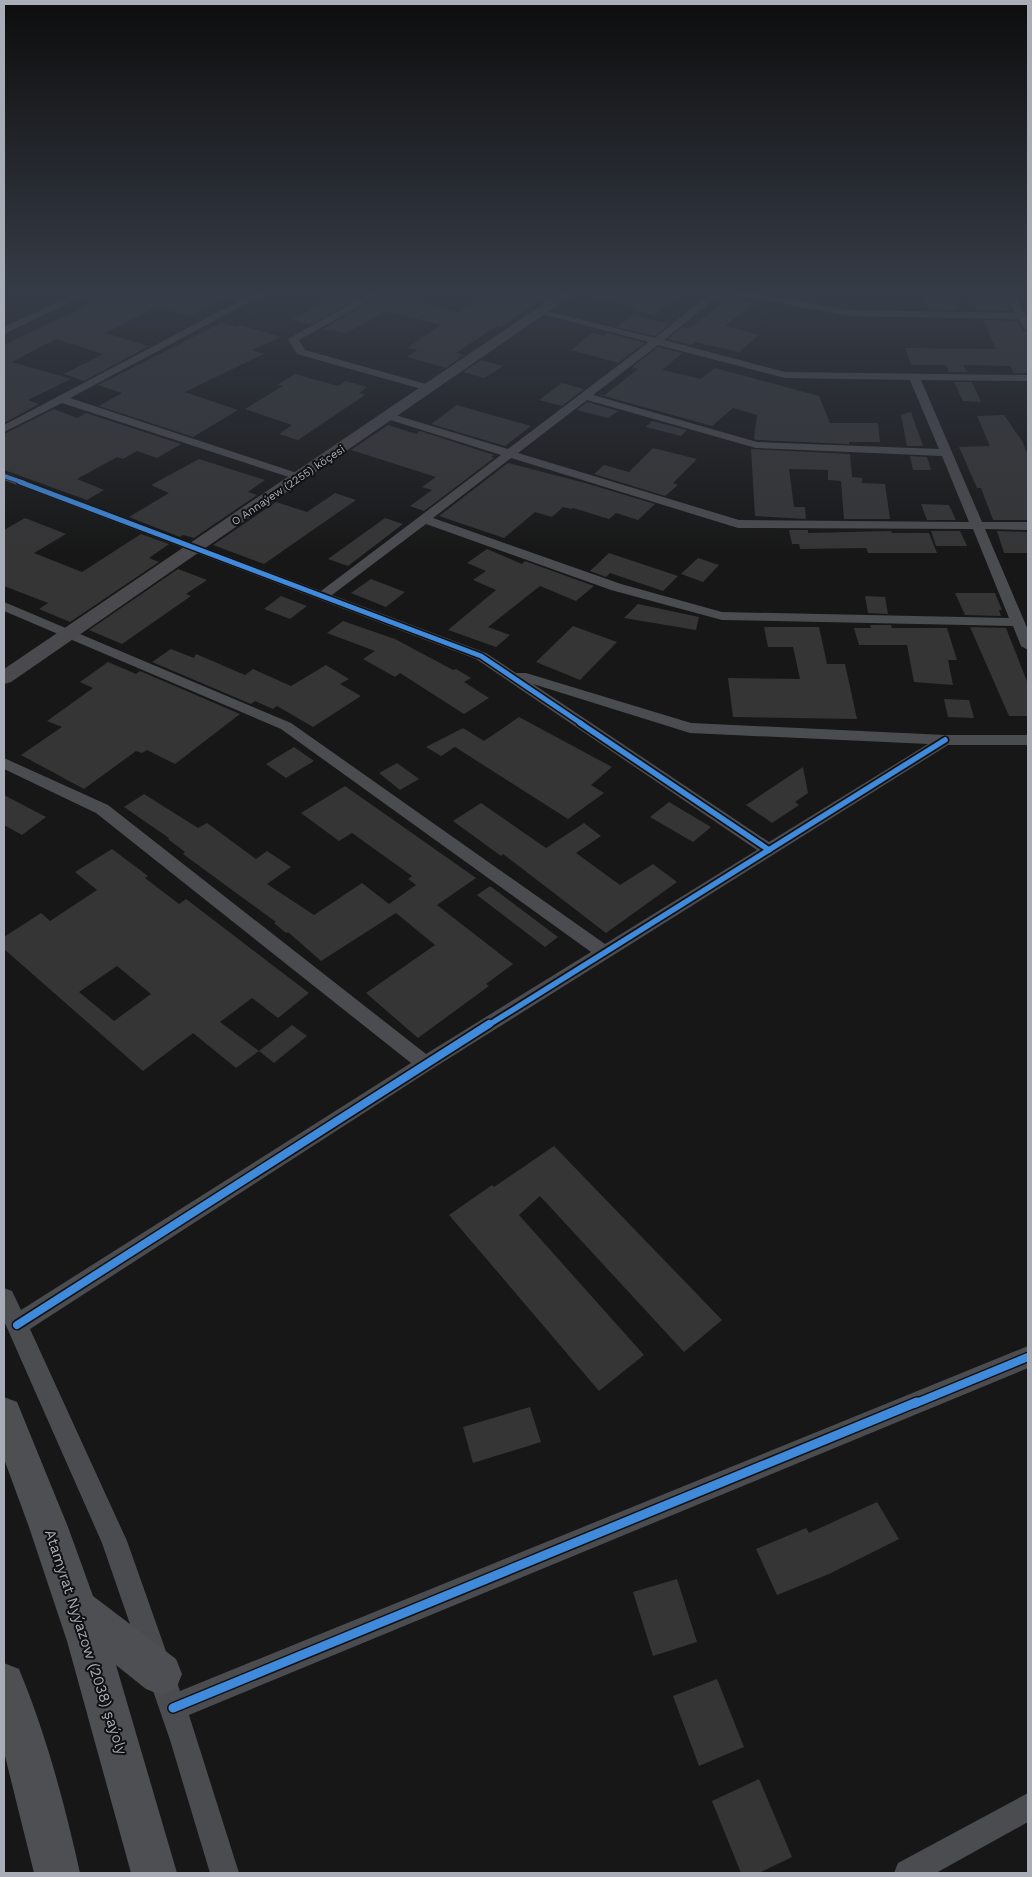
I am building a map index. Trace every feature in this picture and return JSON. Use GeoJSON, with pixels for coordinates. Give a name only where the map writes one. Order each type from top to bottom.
{"type":"FeatureCollection","features":[{"type":"Feature","properties":{"kind":"main road","name":"O Annaýew (2255) köçesi"},"geometry":{"type":"LineString","coordinates":[[4,678],[443,379]]}},
{"type":"Feature","properties":{"kind":"main road","name":"Atamyrat Nyýazow (2038) şaýoly"},"geometry":{"type":"LineString","coordinates":[[4,1415],[35,1485],[76,1608],[114,1725],[154,1873]]}},
{"type":"Feature","properties":{"kind":"main road"},"geometry":{"type":"LineString","coordinates":[[76,1608],[167,1691]]}},
{"type":"Feature","properties":{"kind":"main road"},"geometry":{"type":"LineString","coordinates":[[4,1684],[31,1770],[57,1873]]}},
{"type":"Feature","properties":{"kind":"street"},"geometry":{"type":"LineString","coordinates":[[4,429],[100,379]]}},
{"type":"Feature","properties":{"kind":"street"},"geometry":{"type":"LineString","coordinates":[[396,379],[429,388]]}},
{"type":"Feature","properties":{"kind":"street"},"geometry":{"type":"LineString","coordinates":[[322,597],[608,379]]}},
{"type":"Feature","properties":{"kind":"street"},"geometry":{"type":"LineString","coordinates":[[915,379],[1028,646]]}},
{"type":"Feature","properties":{"kind":"street"},"geometry":{"type":"LineString","coordinates":[[585,396],[756,445],[947,453]]}},
{"type":"Feature","properties":{"kind":"street"},"geometry":{"type":"LineString","coordinates":[[61,399],[299,477]]}},
{"type":"Feature","properties":{"kind":"street"},"geometry":{"type":"LineString","coordinates":[[388,416],[738,524],[1028,526]]}},
{"type":"Feature","properties":{"kind":"street"},"geometry":{"type":"LineString","coordinates":[[4,476],[481,656],[770,850]]}},
{"type":"Feature","properties":{"kind":"street"},"geometry":{"type":"LineString","coordinates":[[424,519],[616,587],[722,616],[1018,622]]}},
{"type":"Feature","properties":{"kind":"street"},"geometry":{"type":"LineString","coordinates":[[4,606],[286,726],[605,953]]}},
{"type":"Feature","properties":{"kind":"street"},"geometry":{"type":"LineString","coordinates":[[501,670],[690,728],[945,740],[1028,740]]}},
{"type":"Feature","properties":{"kind":"street"},"geometry":{"type":"LineString","coordinates":[[17,1325],[425,1064],[945,740]]}},
{"type":"Feature","properties":{"kind":"street"},"geometry":{"type":"LineString","coordinates":[[4,763],[102,809],[425,1064]]}},
{"type":"Feature","properties":{"kind":"street"},"geometry":{"type":"LineString","coordinates":[[4,1298],[114,1541],[167,1691],[224,1873]]}},
{"type":"Feature","properties":{"kind":"street"},"geometry":{"type":"LineString","coordinates":[[167,1691],[1028,1357]]}},
{"type":"Feature","properties":{"kind":"street"},"geometry":{"type":"LineString","coordinates":[[908,1873],[1028,1807]]}},
{"type":"Feature","properties":{"kind":"building"},"geometry":{"type":"Polygon","coordinates":[[[4,379],[71,379],[28,400],[39,404],[4,423],[4,379]]]}},
{"type":"Feature","properties":{"kind":"building"},"geometry":{"type":"Polygon","coordinates":[[[111,379],[213,379],[185,392],[238,410],[193,437],[99,406],[122,393],[98,385],[111,379]]]}},
{"type":"Feature","properties":{"kind":"building"},"geometry":{"type":"Polygon","coordinates":[[[287,379],[311,379],[338,386],[346,381],[367,387],[359,393],[365,395],[298,440],[279,434],[292,425],[245,409],[283,386],[277,385],[287,379]]]}},
{"type":"Feature","properties":{"kind":"building"},"geometry":{"type":"Polygon","coordinates":[[[626,379],[754,379],[819,396],[830,423],[878,423],[880,442],[849,442],[849,444],[757,440],[754,439],[757,415],[733,408],[712,426],[597,394],[605,395],[626,379]]]}},
{"type":"Feature","properties":{"kind":"building"},"geometry":{"type":"Polygon","coordinates":[[[954,382],[972,382],[981,402],[963,401],[954,382]]]}},
{"type":"Feature","properties":{"kind":"building"},"geometry":{"type":"Polygon","coordinates":[[[562,383],[584,389],[562,406],[539,400],[562,383]]]}},
{"type":"Feature","properties":{"kind":"building"},"geometry":{"type":"Polygon","coordinates":[[[587,402],[618,411],[608,418],[577,410],[587,402]]]}},
{"type":"Feature","properties":{"kind":"building"},"geometry":{"type":"Polygon","coordinates":[[[457,405],[531,426],[505,446],[431,424],[457,405]]]}},
{"type":"Feature","properties":{"kind":"building"},"geometry":{"type":"Polygon","coordinates":[[[54,409],[77,418],[86,413],[181,444],[157,458],[137,451],[123,459],[117,457],[77,479],[104,490],[87,500],[4,470],[4,434],[54,409]]]}},
{"type":"Feature","properties":{"kind":"building"},"geometry":{"type":"Polygon","coordinates":[[[911,412],[923,446],[907,446],[901,415],[911,412]]]}},
{"type":"Feature","properties":{"kind":"building"},"geometry":{"type":"Polygon","coordinates":[[[1004,415],[1022,441],[1028,455],[1028,520],[993,520],[981,488],[977,488],[959,447],[990,446],[977,416],[1004,415]]]}},
{"type":"Feature","properties":{"kind":"building"},"geometry":{"type":"Polygon","coordinates":[[[652,421],[687,430],[681,436],[646,427],[652,421]]]}},
{"type":"Feature","properties":{"kind":"building"},"geometry":{"type":"Polygon","coordinates":[[[388,425],[416,434],[420,431],[494,455],[491,457],[494,458],[424,511],[410,506],[432,490],[422,487],[436,477],[351,450],[388,425]]]}},
{"type":"Feature","properties":{"kind":"building"},"geometry":{"type":"Polygon","coordinates":[[[653,448],[697,459],[673,483],[678,485],[665,496],[594,474],[604,465],[629,472],[653,448]]]}},
{"type":"Feature","properties":{"kind":"building"},"geometry":{"type":"Polygon","coordinates":[[[751,449],[850,454],[852,477],[862,478],[862,483],[885,484],[890,519],[844,519],[841,481],[828,480],[828,470],[789,469],[794,507],[805,507],[806,519],[755,516],[751,449]]]}},
{"type":"Feature","properties":{"kind":"building"},"geometry":{"type":"Polygon","coordinates":[[[910,456],[927,457],[931,470],[913,470],[910,456]]]}},
{"type":"Feature","properties":{"kind":"building"},"geometry":{"type":"Polygon","coordinates":[[[199,459],[265,480],[248,492],[257,495],[194,538],[183,535],[180,537],[129,517],[169,493],[151,485],[199,459]]]}},
{"type":"Feature","properties":{"kind":"building"},"geometry":{"type":"Polygon","coordinates":[[[508,463],[655,504],[638,520],[616,513],[609,519],[573,508],[563,507],[552,517],[535,512],[504,538],[439,516],[508,463]]]}},
{"type":"Feature","properties":{"kind":"building"},"geometry":{"type":"Polygon","coordinates":[[[335,493],[356,500],[264,564],[213,545],[276,502],[307,512],[335,493]]]}},
{"type":"Feature","properties":{"kind":"building"},"geometry":{"type":"Polygon","coordinates":[[[921,504],[949,505],[956,520],[927,520],[921,504]]]}},
{"type":"Feature","properties":{"kind":"building"},"geometry":{"type":"Polygon","coordinates":[[[25,518],[66,534],[34,553],[82,572],[141,534],[169,544],[149,558],[159,562],[70,622],[39,609],[48,603],[4,586],[4,530],[25,518]]]}},
{"type":"Feature","properties":{"kind":"building"},"geometry":{"type":"Polygon","coordinates":[[[385,518],[403,524],[348,566],[328,559],[385,518]]]}},
{"type":"Feature","properties":{"kind":"building"},"geometry":{"type":"Polygon","coordinates":[[[789,530],[808,530],[808,533],[891,531],[892,533],[929,533],[937,553],[868,553],[866,548],[800,549],[799,544],[792,544],[789,530]]]}},
{"type":"Feature","properties":{"kind":"building"},"geometry":{"type":"Polygon","coordinates":[[[931,531],[960,531],[967,546],[936,546],[931,531]]]}},
{"type":"Feature","properties":{"kind":"building"},"geometry":{"type":"Polygon","coordinates":[[[997,531],[1028,532],[1028,553],[1004,553],[997,531]]]}},
{"type":"Feature","properties":{"kind":"building"},"geometry":{"type":"Polygon","coordinates":[[[487,549],[522,564],[525,561],[594,586],[576,601],[540,586],[488,627],[510,635],[496,647],[448,630],[496,590],[473,580],[486,571],[467,563],[487,549]]]}},
{"type":"Feature","properties":{"kind":"building"},"geometry":{"type":"Polygon","coordinates":[[[609,553],[678,576],[663,591],[610,573],[606,577],[590,571],[609,553]]]}},
{"type":"Feature","properties":{"kind":"building"},"geometry":{"type":"Polygon","coordinates":[[[698,558],[719,565],[703,582],[681,574],[698,558]]]}},
{"type":"Feature","properties":{"kind":"building"},"geometry":{"type":"Polygon","coordinates":[[[178,569],[207,580],[186,594],[191,596],[122,644],[89,630],[178,569]]]}},
{"type":"Feature","properties":{"kind":"building"},"geometry":{"type":"Polygon","coordinates":[[[371,579],[405,592],[386,607],[351,593],[371,579]]]}},
{"type":"Feature","properties":{"kind":"building"},"geometry":{"type":"Polygon","coordinates":[[[955,593],[995,593],[1002,610],[999,610],[1001,616],[965,615],[955,593]]]}},
{"type":"Feature","properties":{"kind":"building"},"geometry":{"type":"Polygon","coordinates":[[[281,596],[307,606],[290,619],[264,609],[281,596]]]}},
{"type":"Feature","properties":{"kind":"building"},"geometry":{"type":"Polygon","coordinates":[[[865,596],[885,597],[888,614],[868,613],[865,596]]]}},
{"type":"Feature","properties":{"kind":"building"},"geometry":{"type":"Polygon","coordinates":[[[638,604],[699,617],[696,630],[624,618],[638,604]]]}},
{"type":"Feature","properties":{"kind":"building"},"geometry":{"type":"Polygon","coordinates":[[[343,621],[395,639],[453,670],[456,669],[471,678],[464,682],[489,698],[464,714],[400,673],[395,677],[363,659],[375,651],[327,633],[343,621]]]}},
{"type":"Feature","properties":{"kind":"building"},"geometry":{"type":"Polygon","coordinates":[[[870,625],[891,625],[892,628],[947,628],[957,660],[948,660],[953,685],[914,682],[907,645],[859,645],[854,628],[871,628],[870,625]]]}},
{"type":"Feature","properties":{"kind":"building"},"geometry":{"type":"Polygon","coordinates":[[[573,626],[617,642],[580,680],[536,662],[573,626]]]}},
{"type":"Feature","properties":{"kind":"building"},"geometry":{"type":"Polygon","coordinates":[[[764,627],[819,627],[827,664],[845,664],[857,719],[733,717],[728,678],[800,679],[793,647],[768,647],[764,627]]]}},
{"type":"Feature","properties":{"kind":"building"},"geometry":{"type":"Polygon","coordinates":[[[970,627],[1006,628],[1028,684],[1028,716],[1009,716],[970,627]]]}},
{"type":"Feature","properties":{"kind":"building"},"geometry":{"type":"Polygon","coordinates":[[[171,649],[194,658],[196,654],[245,675],[253,669],[291,686],[326,665],[349,679],[340,684],[361,696],[313,727],[277,706],[273,709],[255,701],[251,704],[152,662],[171,649]]]}},
{"type":"Feature","properties":{"kind":"building"},"geometry":{"type":"Polygon","coordinates":[[[108,662],[136,674],[140,671],[240,714],[175,764],[147,750],[142,753],[136,751],[84,789],[21,755],[62,727],[47,721],[93,688],[80,682],[108,662]]]}},
{"type":"Feature","properties":{"kind":"building"},"geometry":{"type":"Polygon","coordinates":[[[944,699],[969,700],[974,718],[948,717],[944,699]]]}},
{"type":"Feature","properties":{"kind":"building"},"geometry":{"type":"Polygon","coordinates":[[[519,717],[612,767],[591,785],[604,793],[568,819],[455,747],[441,756],[426,747],[463,728],[484,741],[519,717]]]}},
{"type":"Feature","properties":{"kind":"building"},"geometry":{"type":"Polygon","coordinates":[[[294,747],[314,761],[286,778],[266,764],[294,747]]]}},
{"type":"Feature","properties":{"kind":"building"},"geometry":{"type":"Polygon","coordinates":[[[397,763],[419,779],[400,790],[379,773],[397,763]]]}},
{"type":"Feature","properties":{"kind":"building"},"geometry":{"type":"Polygon","coordinates":[[[803,767],[808,793],[795,802],[799,805],[772,823],[746,805],[803,767]]]}},
{"type":"Feature","properties":{"kind":"building"},"geometry":{"type":"Polygon","coordinates":[[[345,786],[476,878],[437,905],[513,964],[486,984],[489,986],[418,1038],[366,993],[435,945],[396,913],[321,961],[288,932],[286,933],[274,923],[276,922],[183,854],[185,852],[169,838],[124,807],[144,794],[198,828],[207,823],[256,859],[267,851],[291,867],[267,884],[314,915],[362,883],[389,904],[416,885],[408,879],[412,876],[352,833],[339,841],[301,813],[345,786]]]}},
{"type":"Feature","properties":{"kind":"building"},"geometry":{"type":"Polygon","coordinates":[[[4,795],[46,817],[22,835],[4,825],[4,795]]]}},
{"type":"Feature","properties":{"kind":"building"},"geometry":{"type":"Polygon","coordinates":[[[669,802],[711,827],[693,842],[650,817],[669,802]]]}},
{"type":"Feature","properties":{"kind":"building"},"geometry":{"type":"Polygon","coordinates":[[[481,803],[546,848],[584,823],[601,836],[576,853],[620,885],[653,864],[677,882],[606,933],[503,854],[501,856],[453,821],[481,803]]]}},
{"type":"Feature","properties":{"kind":"building"},"geometry":{"type":"Polygon","coordinates":[[[112,849],[148,876],[145,878],[179,904],[186,899],[309,993],[278,1018],[252,998],[220,1022],[259,1051],[236,1068],[193,1033],[143,1071],[4,949],[4,937],[41,913],[50,921],[97,890],[75,872],[112,849]],[[117,966],[79,992],[114,1021],[151,994],[117,966]]]}},
{"type":"Feature","properties":{"kind":"building"},"geometry":{"type":"Polygon","coordinates":[[[490,886],[558,937],[545,947],[477,895],[490,886]]]}},
{"type":"Feature","properties":{"kind":"building"},"geometry":{"type":"Polygon","coordinates":[[[292,1025],[307,1036],[274,1063],[259,1051],[292,1025]]]}},
{"type":"Feature","properties":{"kind":"building"},"geometry":{"type":"Polygon","coordinates":[[[554,1146],[722,1320],[684,1352],[540,1196],[519,1215],[644,1355],[599,1391],[449,1215],[554,1146]]]}},
{"type":"Feature","properties":{"kind":"building"},"geometry":{"type":"Polygon","coordinates":[[[530,1407],[541,1442],[473,1463],[463,1427],[530,1407]]]}},
{"type":"Feature","properties":{"kind":"building"},"geometry":{"type":"Polygon","coordinates":[[[877,1502],[899,1539],[829,1574],[777,1595],[756,1549],[806,1528],[809,1533],[877,1502]]]}},
{"type":"Feature","properties":{"kind":"building"},"geometry":{"type":"Polygon","coordinates":[[[677,1579],[697,1642],[653,1656],[633,1592],[677,1579]]]}},
{"type":"Feature","properties":{"kind":"building"},"geometry":{"type":"Polygon","coordinates":[[[717,1679],[744,1747],[699,1766],[673,1696],[717,1679]]]}},
{"type":"Feature","properties":{"kind":"building"},"geometry":{"type":"Polygon","coordinates":[[[759,1779],[792,1857],[759,1873],[741,1873],[712,1801],[759,1779]]]}},
{"type":"Feature","properties":{"kind":"cycle path"},"geometry":{"type":"LineString","coordinates":[[4,476],[481,656],[769,850]]}},
{"type":"Feature","properties":{"kind":"cycle path"},"geometry":{"type":"LineString","coordinates":[[17,1325],[425,1064],[945,740]]}},
{"type":"Feature","properties":{"kind":"cycle path"},"geometry":{"type":"LineString","coordinates":[[173,1708],[1028,1357]]}}]}
